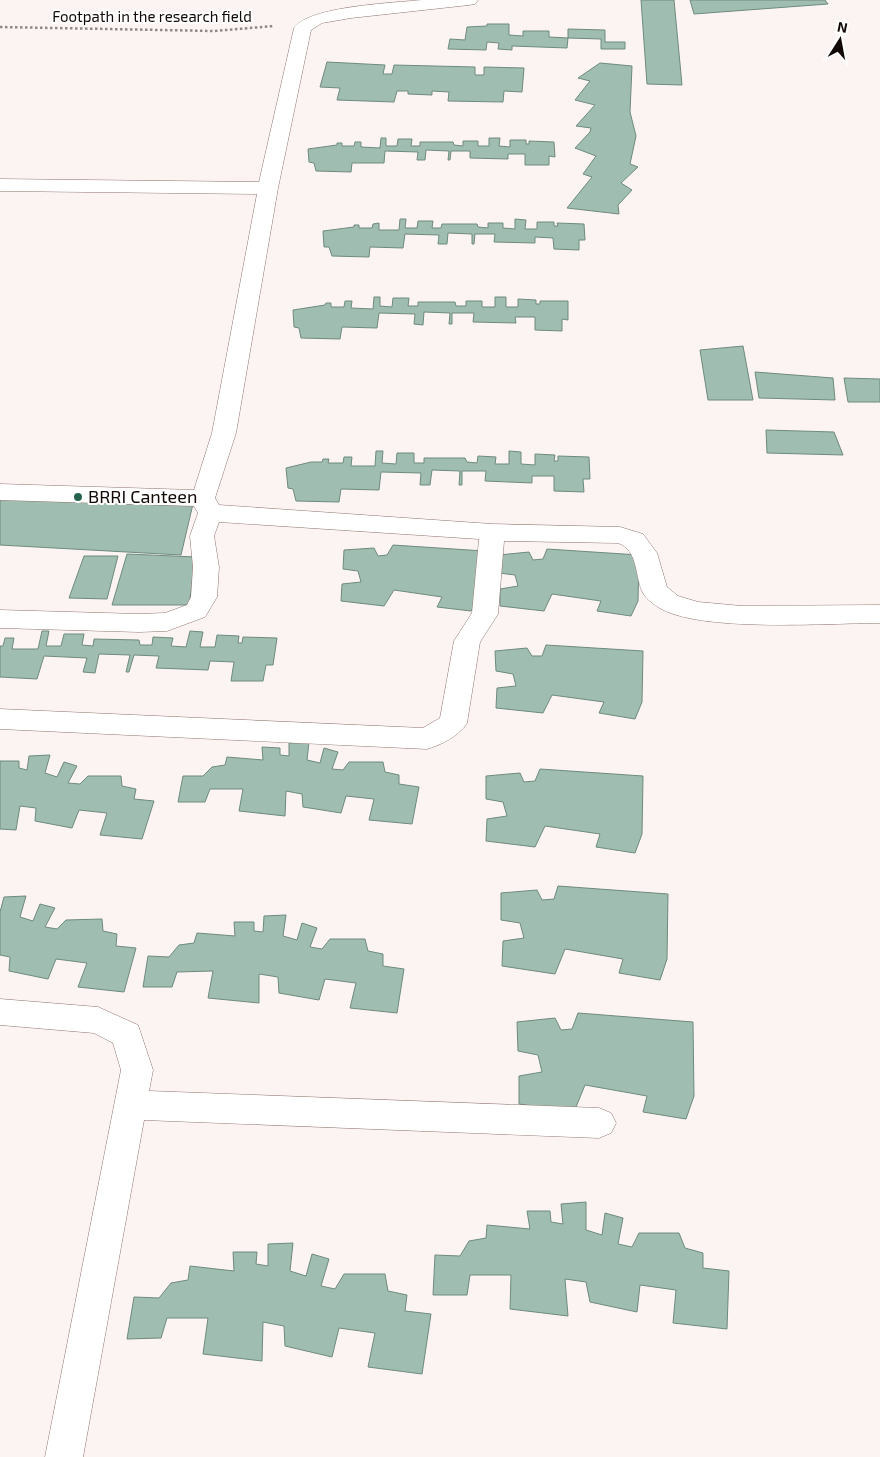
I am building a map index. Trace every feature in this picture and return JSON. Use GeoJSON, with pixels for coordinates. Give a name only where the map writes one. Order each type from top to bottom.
{"type":"FeatureCollection","features":[{"type":"Feature","properties":{"kind":"street"},"geometry":{"type":"LineString","coordinates":[[0,619],[139,623],[167,622],[196,611],[204,597],[206,567],[202,536],[207,506],[224,432],[268,188],[303,28],[316,19],[351,13],[469,0]]}},
{"type":"Feature","properties":{"kind":"street"},"geometry":{"type":"LineString","coordinates":[[0,185],[268,188]]}},
{"type":"Feature","properties":{"kind":"street"},"geometry":{"type":"LineString","coordinates":[[0,492],[207,506],[492,532],[620,535],[634,540],[644,552],[655,591],[669,602],[696,611],[742,615],[880,614]]}},
{"type":"Feature","properties":{"kind":"street"},"geometry":{"type":"LineString","coordinates":[[0,719],[427,738],[453,723],[467,641],[485,614],[492,532]]}},
{"type":"Feature","properties":{"kind":"street"},"geometry":{"type":"LineString","coordinates":[[0,1012],[98,1020],[127,1035],[137,1070],[64,1457]]}},
{"type":"Feature","properties":{"kind":"street"},"geometry":{"type":"LineString","coordinates":[[130,1105],[599,1124]]}},
{"type":"Feature","properties":{"kind":"path","name":"Footpath in the research field"},"geometry":{"type":"LineString","coordinates":[[0,27],[214,31],[246,30],[290,24],[303,28]]}},
{"type":"Feature","properties":{"kind":"building"},"geometry":{"type":"Polygon","coordinates":[[[641,0],[674,0],[682,85],[647,84],[641,0]]]}},
{"type":"Feature","properties":{"kind":"building"},"geometry":{"type":"Polygon","coordinates":[[[690,0],[825,0],[828,4],[694,14],[690,0]]]}},
{"type":"Feature","properties":{"kind":"building"},"geometry":{"type":"Polygon","coordinates":[[[487,24],[509,24],[509,35],[523,36],[523,31],[549,31],[549,37],[568,38],[567,48],[512,46],[512,50],[498,49],[499,43],[487,42],[486,50],[448,49],[450,39],[465,40],[467,27],[487,26],[487,24]]]}},
{"type":"Feature","properties":{"kind":"building"},"geometry":{"type":"Polygon","coordinates":[[[568,29],[605,30],[605,42],[625,42],[625,49],[601,49],[601,39],[568,38],[568,29]]]}},
{"type":"Feature","properties":{"kind":"building"},"geometry":{"type":"Polygon","coordinates":[[[327,62],[385,65],[383,74],[392,74],[394,65],[475,67],[475,75],[484,75],[484,67],[524,68],[522,92],[504,91],[503,102],[448,101],[449,92],[432,91],[432,95],[408,94],[408,91],[397,91],[394,102],[337,100],[340,88],[320,87],[327,62]]]}},
{"type":"Feature","properties":{"kind":"building"},"geometry":{"type":"Polygon","coordinates":[[[600,63],[632,66],[630,112],[636,136],[630,164],[638,167],[621,183],[632,190],[618,205],[619,214],[567,208],[592,177],[583,174],[596,156],[575,148],[590,132],[591,128],[576,126],[595,105],[575,100],[590,81],[578,78],[600,63]]]}},
{"type":"Feature","properties":{"kind":"building"},"geometry":{"type":"Polygon","coordinates":[[[381,138],[386,138],[386,146],[397,146],[398,139],[412,139],[411,146],[420,146],[420,142],[453,142],[454,145],[463,146],[463,141],[478,141],[478,146],[489,146],[489,138],[500,138],[499,146],[510,147],[510,140],[526,140],[526,144],[529,144],[529,141],[554,142],[555,157],[549,156],[549,165],[525,165],[525,154],[508,154],[508,159],[470,158],[470,151],[451,151],[450,160],[448,160],[449,151],[426,150],[425,160],[417,160],[418,152],[385,151],[384,163],[352,163],[351,172],[316,171],[314,163],[309,162],[308,149],[337,145],[337,143],[342,143],[342,146],[354,146],[355,142],[361,142],[361,147],[380,148],[381,138]]]}},
{"type":"Feature","properties":{"kind":"building"},"geometry":{"type":"Polygon","coordinates":[[[400,219],[406,219],[405,228],[417,228],[418,221],[433,221],[432,228],[441,228],[442,224],[477,224],[478,227],[488,228],[488,223],[503,223],[503,228],[515,229],[515,219],[526,220],[525,229],[537,229],[537,222],[554,222],[554,226],[558,226],[557,223],[584,224],[585,240],[579,240],[579,250],[554,249],[553,238],[535,237],[535,243],[494,242],[495,234],[475,234],[474,244],[472,244],[472,234],[448,233],[447,244],[438,244],[439,235],[405,234],[403,248],[370,247],[369,257],[332,256],[329,247],[324,247],[323,231],[354,227],[354,225],[359,225],[359,228],[372,228],[373,224],[379,223],[379,230],[399,230],[400,219]]]}},
{"type":"Feature","properties":{"kind":"building"},"geometry":{"type":"Polygon","coordinates":[[[374,297],[380,297],[380,306],[392,307],[393,298],[409,298],[408,306],[418,306],[418,302],[455,302],[456,306],[466,306],[466,301],[482,301],[482,307],[495,307],[495,297],[506,297],[506,307],[518,307],[518,299],[536,300],[536,304],[540,304],[540,301],[568,301],[568,320],[562,319],[562,331],[535,330],[535,317],[515,317],[516,323],[473,322],[474,313],[452,313],[452,324],[449,324],[450,313],[424,312],[423,325],[414,324],[415,314],[379,313],[377,328],[342,327],[340,339],[301,338],[299,328],[294,327],[293,310],[325,305],[326,303],[331,303],[331,307],[344,307],[345,301],[352,301],[351,308],[373,309],[374,297]]]}},
{"type":"Feature","properties":{"kind":"building"},"geometry":{"type":"Polygon","coordinates":[[[743,346],[753,400],[708,400],[700,350],[743,346]]]}},
{"type":"Feature","properties":{"kind":"building"},"geometry":{"type":"Polygon","coordinates":[[[755,372],[833,378],[835,400],[759,398],[755,372]]]}},
{"type":"Feature","properties":{"kind":"building"},"geometry":{"type":"Polygon","coordinates":[[[844,378],[880,379],[880,402],[848,402],[844,378]]]}},
{"type":"Feature","properties":{"kind":"building"},"geometry":{"type":"Polygon","coordinates":[[[766,430],[834,432],[843,455],[767,453],[766,430]]]}},
{"type":"Feature","properties":{"kind":"building"},"geometry":{"type":"Polygon","coordinates":[[[376,451],[383,451],[382,463],[396,464],[397,453],[414,453],[414,463],[424,463],[424,458],[465,458],[467,462],[477,463],[478,456],[496,457],[495,464],[509,464],[509,451],[521,452],[521,464],[535,465],[535,454],[555,455],[554,461],[558,461],[558,456],[589,457],[590,479],[583,479],[584,492],[554,491],[554,476],[532,476],[532,483],[485,481],[486,471],[462,471],[462,485],[459,485],[460,471],[432,470],[430,485],[420,485],[421,473],[381,472],[379,490],[341,489],[339,502],[296,501],[293,489],[288,488],[286,468],[311,462],[322,462],[323,459],[329,459],[328,463],[343,463],[344,457],[352,457],[351,466],[375,466],[376,451]]]}},
{"type":"Feature","properties":{"kind":"building"},"geometry":{"type":"Polygon","coordinates":[[[0,494],[193,504],[181,555],[0,545],[0,494]]]}},
{"type":"Feature","properties":{"kind":"building"},"geometry":{"type":"Polygon","coordinates":[[[393,545],[484,551],[479,597],[471,611],[437,607],[442,597],[394,590],[384,606],[341,601],[342,584],[361,582],[358,571],[343,569],[344,550],[374,548],[378,556],[387,555],[393,545]]]}},
{"type":"Feature","properties":{"kind":"building"},"geometry":{"type":"Polygon","coordinates":[[[547,549],[639,555],[638,601],[631,616],[597,611],[601,601],[552,594],[544,611],[500,606],[500,589],[518,586],[515,575],[499,573],[499,555],[529,552],[533,560],[543,559],[547,549]]]}},
{"type":"Feature","properties":{"kind":"building"},"geometry":{"type":"Polygon","coordinates":[[[127,554],[196,557],[189,605],[112,605],[127,554]]]}},
{"type":"Feature","properties":{"kind":"building"},"geometry":{"type":"Polygon","coordinates":[[[84,556],[118,556],[107,599],[69,598],[84,556]]]}},
{"type":"Feature","properties":{"kind":"building"},"geometry":{"type":"Polygon","coordinates":[[[42,631],[49,631],[46,646],[61,646],[64,634],[84,634],[82,645],[93,646],[94,639],[139,640],[140,645],[152,645],[153,637],[173,638],[171,646],[186,647],[190,631],[203,632],[200,647],[215,647],[217,635],[239,636],[238,643],[242,643],[243,637],[277,638],[273,665],[266,665],[263,681],[231,681],[234,662],[210,661],[208,670],[156,668],[159,656],[134,655],[129,672],[126,672],[130,655],[99,654],[95,673],[83,672],[87,658],[44,656],[37,679],[0,677],[0,646],[3,646],[5,638],[14,638],[12,649],[38,649],[42,631]]]}},
{"type":"Feature","properties":{"kind":"building"},"geometry":{"type":"Polygon","coordinates":[[[546,645],[643,651],[642,702],[635,719],[599,713],[604,702],[552,695],[543,713],[496,708],[497,688],[516,686],[513,674],[496,671],[495,651],[527,648],[532,656],[542,656],[546,645]]]}},
{"type":"Feature","properties":{"kind":"building"},"geometry":{"type":"Polygon","coordinates":[[[309,742],[307,760],[320,763],[324,748],[338,752],[332,769],[343,770],[349,762],[383,762],[385,772],[399,775],[399,784],[419,787],[412,824],[369,820],[374,799],[346,796],[341,813],[303,807],[302,794],[286,791],[285,816],[239,811],[243,789],[210,789],[205,802],[178,802],[183,776],[203,776],[212,767],[225,765],[227,757],[263,760],[262,747],[280,748],[280,755],[289,756],[289,743],[309,742]]]}},
{"type":"Feature","properties":{"kind":"building"},"geometry":{"type":"Polygon","coordinates":[[[50,755],[45,773],[57,777],[64,762],[77,766],[68,783],[80,784],[88,776],[121,776],[122,786],[136,789],[134,799],[154,801],[142,839],[100,835],[107,813],[79,810],[72,828],[35,821],[36,808],[20,806],[16,830],[0,829],[0,761],[19,761],[19,768],[27,770],[29,756],[50,755]]]}},
{"type":"Feature","properties":{"kind":"building"},"geometry":{"type":"Polygon","coordinates":[[[540,769],[643,776],[642,834],[635,853],[596,847],[600,834],[545,826],[535,847],[486,841],[487,819],[507,816],[503,802],[486,799],[486,776],[520,773],[524,782],[535,781],[540,769]]]}},
{"type":"Feature","properties":{"kind":"building"},"geometry":{"type":"Polygon","coordinates":[[[558,886],[668,894],[667,959],[660,980],[619,973],[623,959],[565,949],[555,974],[502,966],[503,941],[524,938],[520,923],[501,920],[501,893],[537,890],[542,900],[554,899],[558,886]]]}},
{"type":"Feature","properties":{"kind":"building"},"geometry":{"type":"Polygon","coordinates":[[[26,896],[20,917],[33,921],[40,904],[55,908],[45,927],[57,929],[66,920],[102,919],[103,931],[117,934],[116,946],[136,948],[124,992],[78,987],[87,963],[56,959],[48,979],[9,971],[10,957],[0,955],[0,912],[4,897],[26,896]]]}},
{"type":"Feature","properties":{"kind":"building"},"geometry":{"type":"Polygon","coordinates":[[[286,915],[283,936],[297,940],[302,923],[317,928],[310,947],[322,949],[330,939],[365,939],[368,951],[383,954],[383,966],[404,969],[397,1013],[350,1008],[356,983],[325,979],[319,1000],[279,993],[278,977],[259,974],[259,1003],[208,998],[213,971],[177,972],[172,987],[143,987],[148,956],[169,957],[179,945],[194,943],[197,933],[235,936],[234,922],[254,922],[254,931],[263,932],[264,916],[286,915]]]}},
{"type":"Feature","properties":{"kind":"building"},"geometry":{"type":"Polygon","coordinates":[[[578,1013],[693,1022],[694,1096],[686,1119],[643,1112],[647,1096],[585,1085],[574,1112],[519,1104],[519,1076],[542,1072],[538,1055],[518,1051],[517,1022],[555,1018],[561,1030],[572,1029],[578,1013]]]}},
{"type":"Feature","properties":{"kind":"building"},"geometry":{"type":"Polygon","coordinates":[[[586,1202],[586,1230],[602,1235],[605,1213],[623,1218],[618,1244],[632,1247],[639,1233],[679,1233],[685,1248],[703,1253],[703,1268],[729,1271],[727,1329],[673,1323],[676,1290],[640,1285],[637,1312],[590,1302],[586,1282],[565,1279],[568,1316],[510,1309],[511,1275],[470,1275],[467,1295],[433,1295],[435,1255],[460,1256],[469,1241],[486,1238],[487,1225],[530,1229],[527,1211],[550,1211],[551,1222],[563,1224],[561,1204],[586,1202]]]}},
{"type":"Feature","properties":{"kind":"building"},"geometry":{"type":"Polygon","coordinates":[[[293,1243],[290,1271],[306,1276],[312,1254],[329,1259],[321,1286],[335,1289],[344,1274],[385,1274],[388,1291],[407,1295],[405,1311],[431,1314],[422,1374],[368,1367],[375,1333],[339,1328],[332,1357],[285,1346],[284,1326],[263,1322],[262,1361],[203,1354],[208,1318],[167,1318],[161,1338],[127,1339],[134,1297],[159,1298],[171,1283],[188,1280],[190,1266],[234,1271],[233,1252],[257,1252],[256,1264],[268,1266],[268,1244],[293,1243]]]}},
{"type":"Feature","properties":{"kind":"place","name":"BRRI Canteen"},"geometry":{"type":"Point","coordinates":[78,497]}}]}
